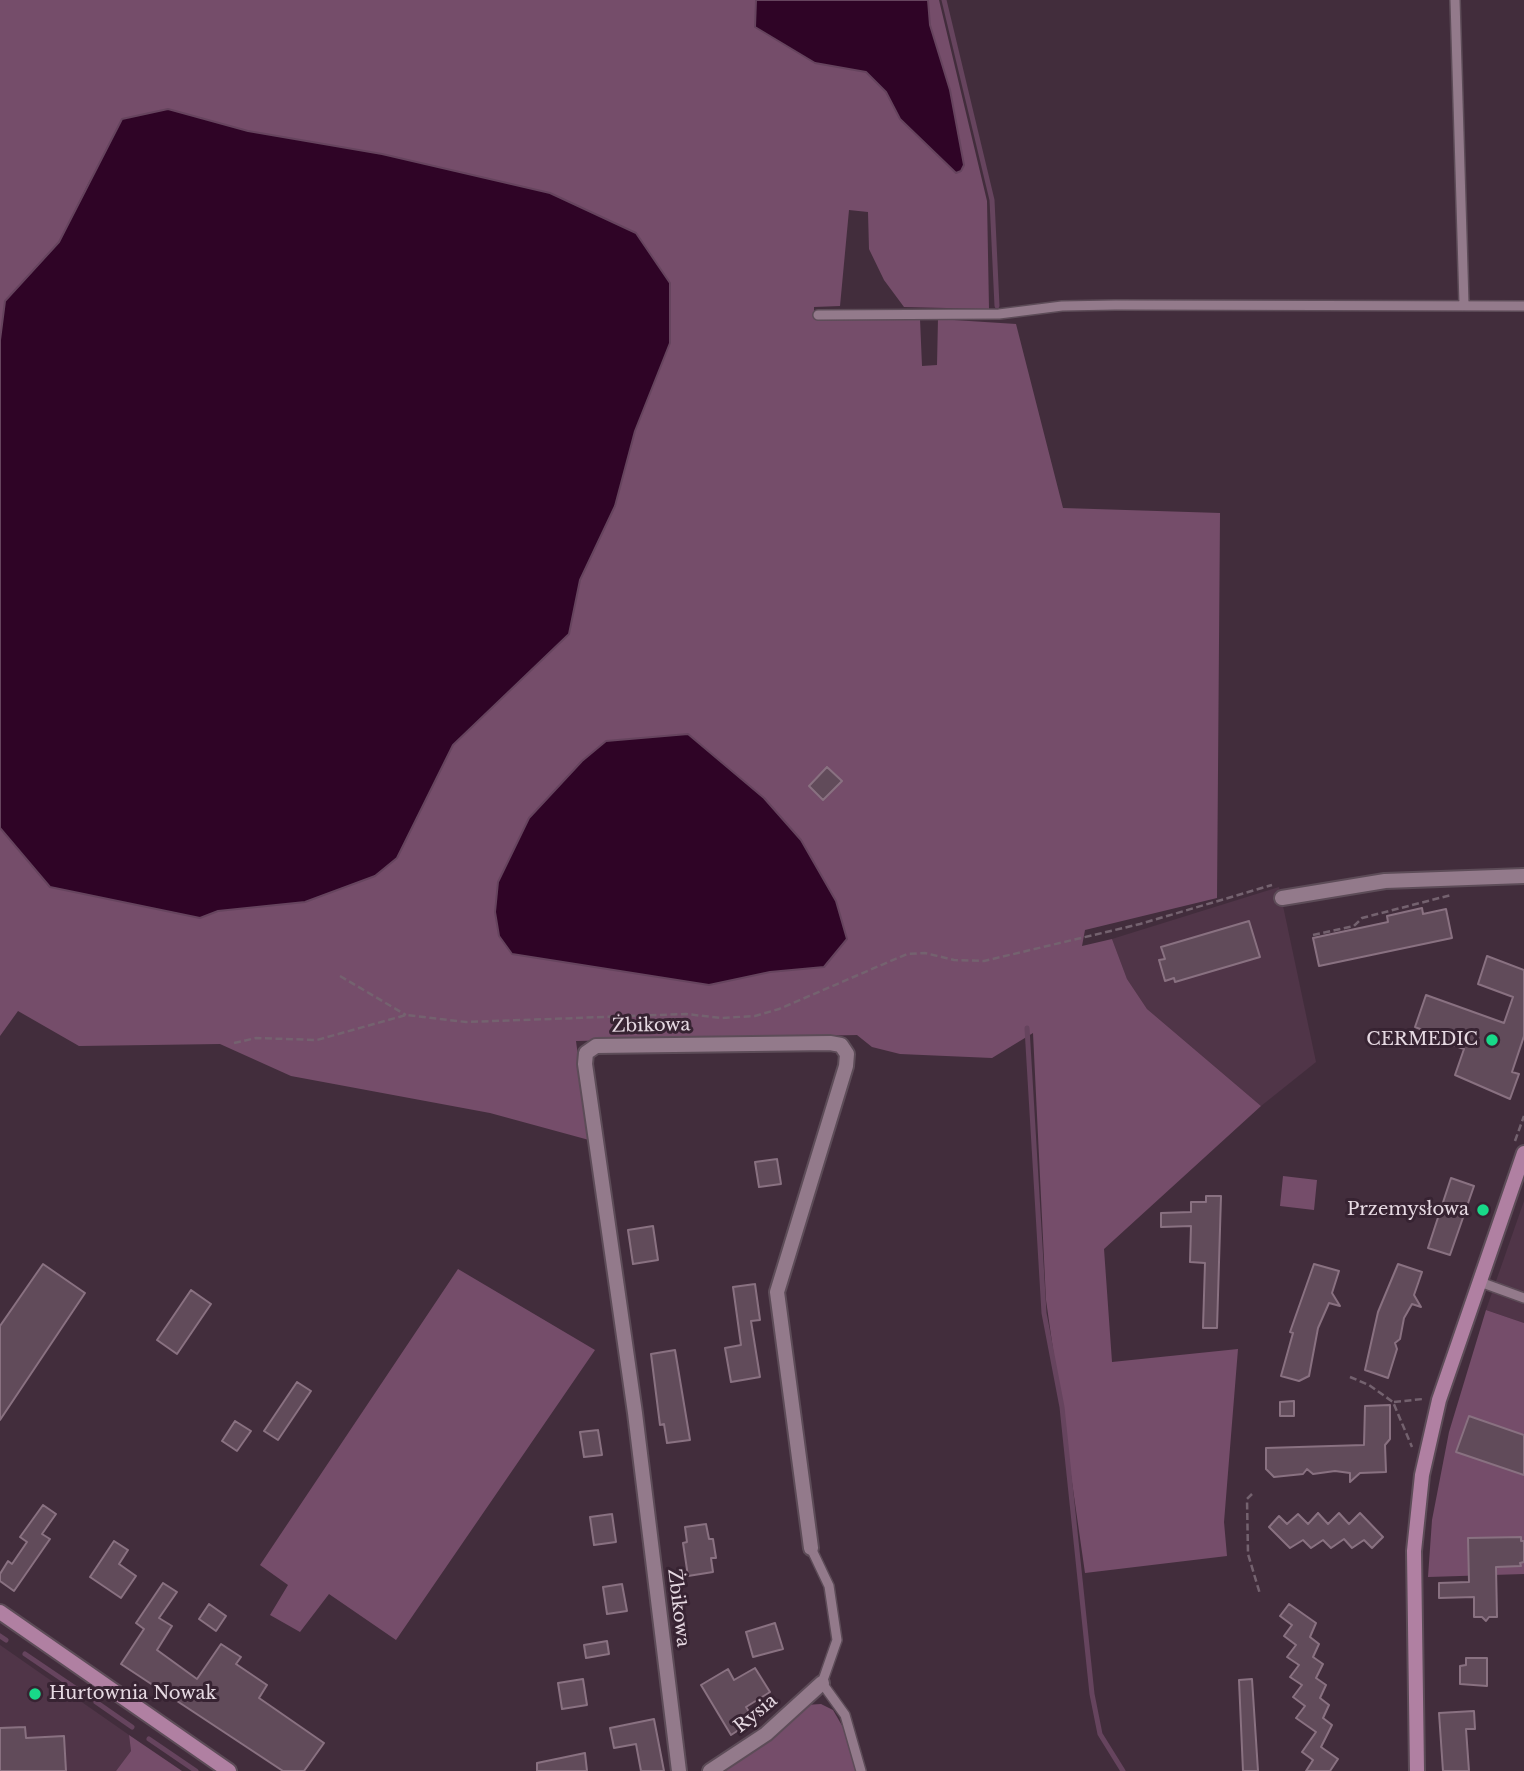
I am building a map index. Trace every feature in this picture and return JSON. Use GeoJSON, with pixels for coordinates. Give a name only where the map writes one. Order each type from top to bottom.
{"type":"FeatureCollection","features":[{"type":"Feature","properties":{"kind":"street"},"geometry":{"type":"LineString","coordinates":[[1282,898],[1385,881],[1524,876]]}},
{"type":"Feature","properties":{"kind":"street","name":"Żbikowa"},"geometry":{"type":"LineString","coordinates":[[679,1771],[635,1413],[585,1064],[586,1053],[596,1046],[830,1043],[841,1045],[847,1054],[846,1066],[777,1292],[811,1548]]}},
{"type":"Feature","properties":{"kind":"street"},"geometry":{"type":"LineString","coordinates":[[1417,1771],[1414,1590],[1417,1505],[1439,1400],[1524,1153]]}},
{"type":"Feature","properties":{"kind":"street"},"geometry":{"type":"LineString","coordinates":[[0,1612],[229,1771]]}},
{"type":"Feature","properties":{"kind":"street","name":"Rysia"},"geometry":{"type":"LineString","coordinates":[[710,1771],[766,1734],[822,1683]]}},
{"type":"Feature","properties":{"kind":"lane"},"geometry":{"type":"LineString","coordinates":[[1455,0],[1464,304]]}},
{"type":"Feature","properties":{"kind":"lane"},"geometry":{"type":"LineString","coordinates":[[818,314],[999,314],[1062,306],[1115,304],[1524,306]]}},
{"type":"Feature","properties":{"kind":"lane"},"geometry":{"type":"LineString","coordinates":[[1480,1282],[1524,1298]]}},
{"type":"Feature","properties":{"kind":"lane"},"geometry":{"type":"LineString","coordinates":[[811,1548],[829,1586],[837,1640],[822,1683],[845,1716],[861,1771]]}},
{"type":"Feature","properties":{"kind":"path"},"geometry":{"type":"LineString","coordinates":[[234,1043],[256,1038],[317,1040],[406,1016],[466,1022],[686,1014],[721,1018],[755,1016],[779,1009],[906,954],[925,953],[954,960],[985,961],[1140,925],[1280,883]]}},
{"type":"Feature","properties":{"kind":"path"},"geometry":{"type":"LineString","coordinates":[[1313,935],[1354,926],[1362,918],[1452,894]]}},
{"type":"Feature","properties":{"kind":"path"},"geometry":{"type":"LineString","coordinates":[[340,976],[406,1016]]}},
{"type":"Feature","properties":{"kind":"path"},"geometry":{"type":"LineString","coordinates":[[1350,1377],[1369,1385],[1393,1402],[1414,1450]]}},
{"type":"Feature","properties":{"kind":"path"},"geometry":{"type":"LineString","coordinates":[[1393,1402],[1426,1399]]}},
{"type":"Feature","properties":{"kind":"path"},"geometry":{"type":"LineString","coordinates":[[1252,1494],[1247,1499],[1248,1554],[1260,1594]]}},
{"type":"Feature","properties":{"kind":"shaded area"},"geometry":{"type":"Polygon","coordinates":[[[0,0],[756,0],[755,27],[815,63],[866,72],[886,92],[900,119],[961,171],[964,165],[950,90],[930,25],[928,0],[939,0],[987,201],[989,309],[904,307],[884,280],[869,249],[868,212],[849,210],[840,306],[814,307],[814,319],[920,319],[922,366],[937,365],[938,319],[1016,324],[1063,508],[1220,513],[1217,898],[1085,930],[1082,946],[1112,939],[1127,979],[1147,1009],[1261,1106],[1104,1249],[1112,1362],[1238,1349],[1224,1522],[1227,1556],[1085,1573],[1046,1300],[1033,1033],[992,1058],[900,1054],[872,1047],[857,1035],[576,1041],[589,1140],[490,1113],[291,1076],[220,1044],[79,1046],[18,1011],[0,1036],[0,828],[50,887],[200,918],[218,911],[305,902],[375,876],[397,858],[453,745],[569,634],[580,580],[615,506],[635,431],[550,193],[382,154],[248,131],[168,109],[90,180],[59,242],[6,301],[0,340],[0,0]],[[607,741],[582,761],[529,818],[495,912],[499,936],[512,954],[770,972],[824,967],[764,798],[730,770],[607,741]]]}},
{"type":"Feature","properties":{"kind":"shaded area"},"geometry":{"type":"Polygon","coordinates":[[[756,0],[928,0],[930,25],[950,90],[964,165],[961,171],[956,173],[900,119],[886,92],[866,72],[815,63],[755,27],[756,0]]]}},
{"type":"Feature","properties":{"kind":"shaded area"},"geometry":{"type":"Polygon","coordinates":[[[168,109],[248,131],[382,154],[550,193],[636,233],[670,283],[670,343],[635,431],[615,506],[580,580],[569,634],[453,745],[397,858],[375,876],[305,902],[218,911],[200,918],[50,887],[0,828],[0,340],[5,301],[59,242],[122,119],[168,109]]]}},
{"type":"Feature","properties":{"kind":"shaded area"},"geometry":{"type":"Polygon","coordinates":[[[688,734],[764,798],[801,840],[836,901],[847,939],[824,967],[770,972],[709,985],[512,954],[499,936],[495,912],[498,882],[529,818],[582,761],[606,741],[688,734]]]}},
{"type":"Feature","properties":{"kind":"shaded area"},"geometry":{"type":"Polygon","coordinates":[[[1279,887],[1316,1062],[1261,1106],[1147,1009],[1127,979],[1112,939],[1279,887]]]}},
{"type":"Feature","properties":{"kind":"shaded area"},"geometry":{"type":"Polygon","coordinates":[[[1283,1176],[1317,1180],[1314,1210],[1280,1206],[1283,1176]]]}},
{"type":"Feature","properties":{"kind":"shaded area"},"geometry":{"type":"Polygon","coordinates":[[[1524,1201],[1524,1323],[1486,1310],[1524,1201]]]}},
{"type":"Feature","properties":{"kind":"shaded area"},"geometry":{"type":"Polygon","coordinates":[[[458,1269],[595,1350],[396,1640],[329,1594],[300,1632],[270,1615],[288,1585],[260,1565],[458,1269]]]}},
{"type":"Feature","properties":{"kind":"shaded area"},"geometry":{"type":"Polygon","coordinates":[[[1486,1310],[1524,1323],[1524,1574],[1428,1577],[1432,1520],[1449,1432],[1486,1310]]]}},
{"type":"Feature","properties":{"kind":"shaded area","name":"Hurtownia Nowak"},"geometry":{"type":"Polygon","coordinates":[[[0,1645],[129,1735],[131,1751],[116,1771],[0,1771],[0,1645]]]}},
{"type":"Feature","properties":{"kind":"shaded area"},"geometry":{"type":"Polygon","coordinates":[[[821,1704],[833,1710],[844,1729],[856,1771],[724,1771],[771,1736],[805,1705],[821,1704]]]}},
{"type":"Feature","properties":{"kind":"shaded area"},"geometry":{"type":"Polygon","coordinates":[[[129,1735],[182,1771],[116,1771],[131,1751],[129,1735]]]}},
{"type":"Feature","properties":{"kind":"building"},"geometry":{"type":"Polygon","coordinates":[[[827,767],[842,781],[823,800],[809,786],[827,767]]]}},
{"type":"Feature","properties":{"kind":"building"},"geometry":{"type":"Polygon","coordinates":[[[1422,908],[1423,914],[1446,909],[1452,938],[1319,966],[1313,938],[1388,922],[1387,916],[1422,908]]]}},
{"type":"Feature","properties":{"kind":"building"},"geometry":{"type":"Polygon","coordinates":[[[1249,921],[1260,957],[1175,982],[1174,978],[1165,981],[1159,960],[1165,959],[1161,947],[1249,921]]]}},
{"type":"Feature","properties":{"kind":"building","name":"CERMEDIC"},"geometry":{"type":"Polygon","coordinates":[[[1487,956],[1524,970],[1524,1036],[1512,1072],[1519,1074],[1510,1099],[1455,1075],[1464,1049],[1432,1038],[1433,1034],[1415,1027],[1426,995],[1504,1023],[1513,997],[1478,984],[1487,956]]]}},
{"type":"Feature","properties":{"kind":"building"},"geometry":{"type":"Polygon","coordinates":[[[777,1159],[781,1184],[759,1187],[755,1162],[777,1159]]]}},
{"type":"Feature","properties":{"kind":"building"},"geometry":{"type":"Polygon","coordinates":[[[1451,1178],[1474,1186],[1450,1255],[1428,1248],[1451,1178]]]}},
{"type":"Feature","properties":{"kind":"building"},"geometry":{"type":"Polygon","coordinates":[[[1206,1196],[1221,1196],[1217,1328],[1203,1328],[1205,1263],[1190,1262],[1191,1226],[1161,1227],[1161,1213],[1191,1212],[1191,1202],[1206,1202],[1206,1196]]]}},
{"type":"Feature","properties":{"kind":"building"},"geometry":{"type":"Polygon","coordinates":[[[653,1226],[658,1260],[633,1264],[628,1230],[653,1226]]]}},
{"type":"Feature","properties":{"kind":"building"},"geometry":{"type":"Polygon","coordinates":[[[43,1264],[85,1293],[0,1420],[0,1326],[43,1264]]]}},
{"type":"Feature","properties":{"kind":"building"},"geometry":{"type":"Polygon","coordinates":[[[1314,1264],[1339,1271],[1332,1293],[1340,1306],[1329,1303],[1318,1328],[1309,1376],[1299,1381],[1281,1376],[1293,1333],[1290,1332],[1314,1264]]]}},
{"type":"Feature","properties":{"kind":"building"},"geometry":{"type":"Polygon","coordinates":[[[1398,1264],[1422,1272],[1414,1295],[1421,1307],[1412,1304],[1404,1318],[1400,1339],[1395,1343],[1397,1349],[1388,1378],[1365,1370],[1378,1312],[1398,1264]]]}},
{"type":"Feature","properties":{"kind":"building"},"geometry":{"type":"Polygon","coordinates":[[[755,1284],[760,1320],[751,1321],[760,1377],[731,1382],[725,1348],[741,1345],[733,1287],[755,1284]]]}},
{"type":"Feature","properties":{"kind":"building"},"geometry":{"type":"Polygon","coordinates":[[[191,1290],[211,1304],[177,1354],[157,1340],[191,1290]]]}},
{"type":"Feature","properties":{"kind":"building"},"geometry":{"type":"Polygon","coordinates":[[[675,1350],[690,1440],[667,1443],[664,1424],[660,1425],[651,1354],[675,1350]]]}},
{"type":"Feature","properties":{"kind":"building"},"geometry":{"type":"Polygon","coordinates":[[[297,1382],[311,1391],[278,1440],[264,1431],[297,1382]]]}},
{"type":"Feature","properties":{"kind":"building"},"geometry":{"type":"Polygon","coordinates":[[[1294,1401],[1294,1416],[1280,1416],[1280,1402],[1294,1401]]]}},
{"type":"Feature","properties":{"kind":"building"},"geometry":{"type":"Polygon","coordinates":[[[1390,1405],[1390,1439],[1385,1445],[1386,1472],[1360,1473],[1350,1482],[1350,1473],[1335,1471],[1313,1474],[1307,1469],[1303,1474],[1274,1477],[1266,1469],[1266,1448],[1364,1445],[1365,1406],[1390,1405]]]}},
{"type":"Feature","properties":{"kind":"building"},"geometry":{"type":"Polygon","coordinates":[[[1469,1416],[1524,1435],[1524,1475],[1456,1452],[1469,1416]]]}},
{"type":"Feature","properties":{"kind":"building"},"geometry":{"type":"Polygon","coordinates":[[[235,1421],[251,1431],[237,1451],[222,1441],[235,1421]]]}},
{"type":"Feature","properties":{"kind":"building"},"geometry":{"type":"Polygon","coordinates":[[[598,1430],[602,1455],[584,1457],[580,1432],[598,1430]]]}},
{"type":"Feature","properties":{"kind":"building"},"geometry":{"type":"Polygon","coordinates":[[[43,1505],[56,1514],[42,1534],[50,1539],[14,1591],[0,1581],[0,1574],[8,1561],[12,1564],[27,1542],[20,1537],[43,1505]]]}},
{"type":"Feature","properties":{"kind":"building"},"geometry":{"type":"Polygon","coordinates":[[[1318,1513],[1328,1524],[1339,1513],[1349,1524],[1360,1513],[1383,1537],[1372,1548],[1364,1540],[1352,1548],[1344,1539],[1331,1548],[1323,1540],[1311,1548],[1303,1540],[1290,1548],[1269,1527],[1279,1516],[1287,1524],[1298,1514],[1308,1524],[1318,1513]]]}},
{"type":"Feature","properties":{"kind":"building"},"geometry":{"type":"Polygon","coordinates":[[[612,1514],[616,1542],[594,1545],[590,1517],[612,1514]]]}},
{"type":"Feature","properties":{"kind":"building"},"geometry":{"type":"Polygon","coordinates":[[[706,1524],[709,1539],[713,1539],[716,1558],[711,1558],[713,1572],[688,1576],[683,1543],[687,1542],[685,1527],[706,1524]]]}},
{"type":"Feature","properties":{"kind":"building"},"geometry":{"type":"Polygon","coordinates":[[[1521,1537],[1521,1541],[1524,1541],[1524,1562],[1520,1563],[1521,1566],[1496,1567],[1497,1617],[1489,1617],[1486,1621],[1482,1617],[1474,1617],[1474,1597],[1439,1598],[1439,1583],[1469,1582],[1468,1538],[1521,1537]]]}},
{"type":"Feature","properties":{"kind":"building"},"geometry":{"type":"Polygon","coordinates":[[[114,1541],[128,1550],[119,1564],[136,1576],[121,1598],[90,1577],[114,1541]]]}},
{"type":"Feature","properties":{"kind":"building"},"geometry":{"type":"Polygon","coordinates":[[[163,1583],[177,1592],[159,1618],[172,1626],[157,1650],[197,1679],[221,1644],[241,1657],[236,1664],[267,1685],[259,1698],[324,1743],[304,1771],[283,1771],[121,1664],[144,1629],[136,1623],[163,1583]]]}},
{"type":"Feature","properties":{"kind":"building"},"geometry":{"type":"Polygon","coordinates":[[[622,1584],[627,1611],[607,1614],[603,1587],[622,1584]]]}},
{"type":"Feature","properties":{"kind":"building"},"geometry":{"type":"Polygon","coordinates":[[[209,1604],[226,1616],[216,1631],[199,1619],[209,1604]]]}},
{"type":"Feature","properties":{"kind":"building"},"geometry":{"type":"Polygon","coordinates":[[[1289,1604],[1316,1623],[1310,1637],[1319,1644],[1313,1657],[1323,1664],[1316,1678],[1326,1685],[1320,1698],[1329,1705],[1323,1718],[1332,1725],[1321,1747],[1338,1759],[1330,1771],[1306,1771],[1313,1760],[1302,1752],[1316,1732],[1296,1718],[1305,1706],[1293,1697],[1302,1685],[1290,1677],[1299,1665],[1287,1657],[1296,1645],[1284,1636],[1292,1625],[1280,1616],[1289,1604]]]}},
{"type":"Feature","properties":{"kind":"building"},"geometry":{"type":"Polygon","coordinates":[[[775,1623],[783,1649],[753,1657],[746,1632],[775,1623]]]}},
{"type":"Feature","properties":{"kind":"building"},"geometry":{"type":"Polygon","coordinates":[[[607,1641],[609,1654],[586,1658],[584,1645],[607,1641]]]}},
{"type":"Feature","properties":{"kind":"building"},"geometry":{"type":"Polygon","coordinates":[[[1466,1658],[1487,1658],[1487,1686],[1460,1684],[1460,1666],[1466,1665],[1466,1658]]]}},
{"type":"Feature","properties":{"kind":"building"},"geometry":{"type":"Polygon","coordinates":[[[755,1668],[770,1692],[746,1707],[754,1720],[731,1735],[701,1685],[728,1669],[734,1680],[755,1668]]]}},
{"type":"Feature","properties":{"kind":"building"},"geometry":{"type":"Polygon","coordinates":[[[583,1679],[587,1705],[562,1709],[558,1683],[583,1679]]]}},
{"type":"Feature","properties":{"kind":"building"},"geometry":{"type":"Polygon","coordinates":[[[1252,1679],[1258,1771],[1243,1771],[1239,1680],[1252,1679]]]}},
{"type":"Feature","properties":{"kind":"building"},"geometry":{"type":"Polygon","coordinates":[[[1474,1711],[1475,1729],[1466,1729],[1469,1771],[1443,1771],[1439,1713],[1474,1711]]]}},
{"type":"Feature","properties":{"kind":"building"},"geometry":{"type":"Polygon","coordinates":[[[654,1719],[664,1771],[641,1771],[636,1744],[614,1748],[610,1728],[654,1719]]]}},
{"type":"Feature","properties":{"kind":"building"},"geometry":{"type":"Polygon","coordinates":[[[25,1727],[26,1738],[64,1736],[66,1771],[0,1771],[0,1728],[25,1727]]]}},
{"type":"Feature","properties":{"kind":"building"},"geometry":{"type":"Polygon","coordinates":[[[585,1753],[587,1771],[537,1771],[537,1763],[585,1753]]]}},
{"type":"Feature","properties":{"kind":"waterway"},"geometry":{"type":"LineString","coordinates":[[944,0],[992,200],[997,306]]}},
{"type":"Feature","properties":{"kind":"waterway"},"geometry":{"type":"LineString","coordinates":[[1027,1028],[1044,1313],[1062,1407],[1092,1694],[1100,1734],[1123,1771]]}},
{"type":"Feature","properties":{"kind":"waterway"},"geometry":{"type":"LineString","coordinates":[[0,1636],[6,1640]]}},
{"type":"Feature","properties":{"kind":"waterway"},"geometry":{"type":"LineString","coordinates":[[25,1654],[84,1694]]}},
{"type":"Feature","properties":{"kind":"waterway"},"geometry":{"type":"LineString","coordinates":[[96,1702],[132,1727]]}},
{"type":"Feature","properties":{"kind":"waterway"},"geometry":{"type":"LineString","coordinates":[[149,1739],[196,1771]]}},
{"type":"Feature","properties":{"kind":"place","name":"CERMEDIC"},"geometry":{"type":"Point","coordinates":[1492,1040]}},
{"type":"Feature","properties":{"kind":"place","name":"Przemysłowa"},"geometry":{"type":"Point","coordinates":[1483,1210]}},
{"type":"Feature","properties":{"kind":"place","name":"Hurtownia Nowak"},"geometry":{"type":"Point","coordinates":[35,1694]}}]}
